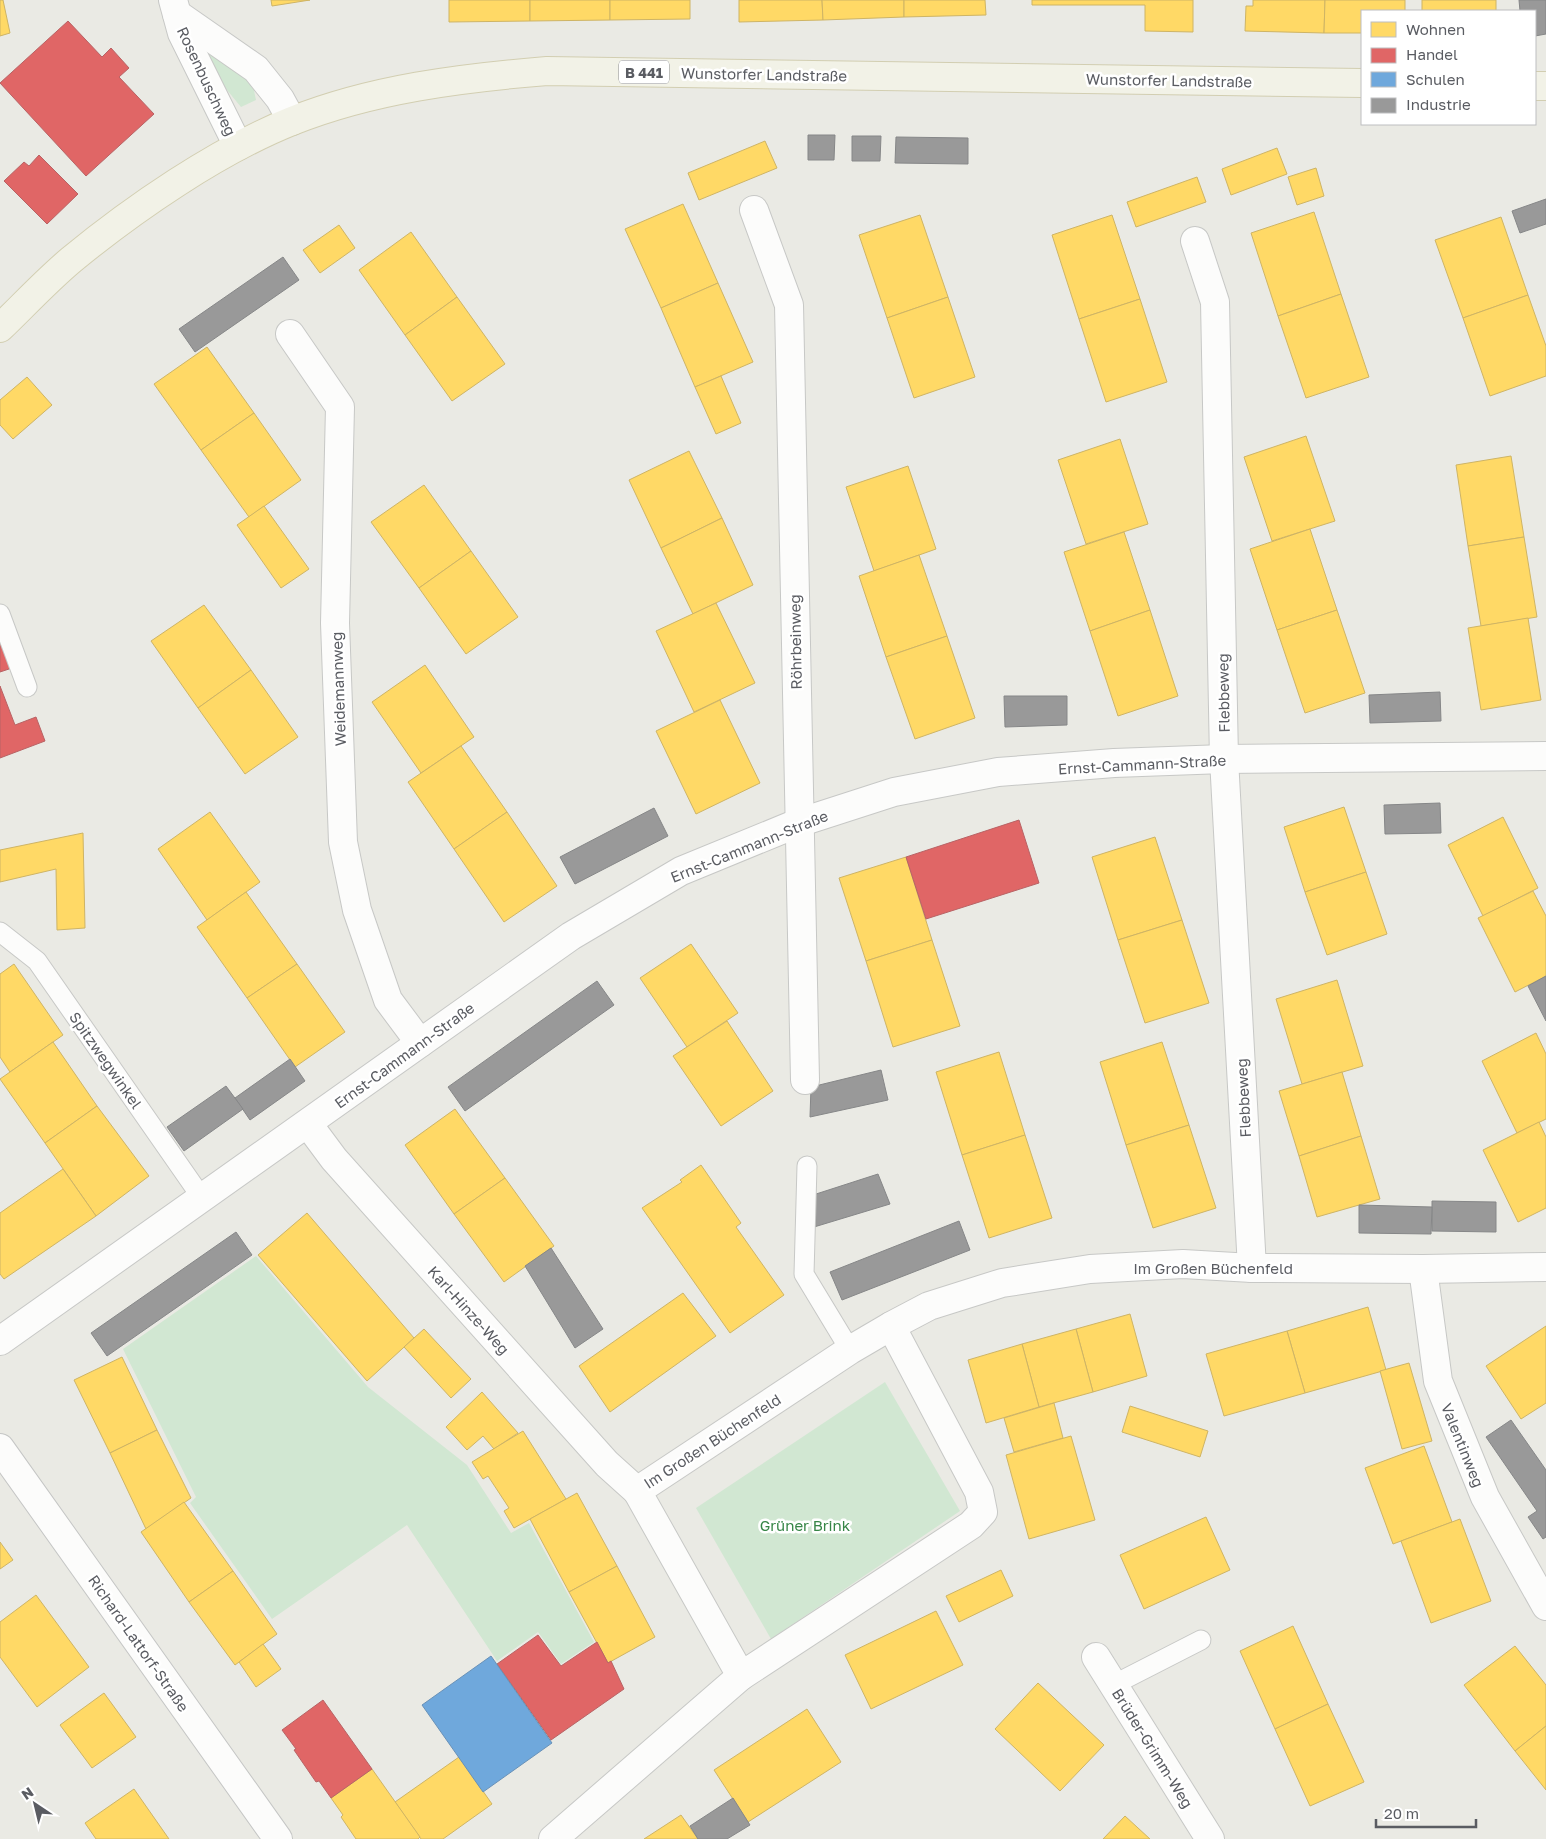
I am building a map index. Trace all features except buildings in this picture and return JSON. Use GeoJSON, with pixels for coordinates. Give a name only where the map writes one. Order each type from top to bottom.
{"type":"FeatureCollection","features":[{"type":"Feature","properties":{"kind":"main road","name":"Wunstorfer Landstraße"},"geometry":{"type":"LineString","coordinates":[[0,328],[70,261],[144,205],[238,146],[292,121],[373,96],[430,84],[494,75],[547,71],[1361,83]]}},
{"type":"Feature","properties":{"kind":"street","name":"Rosenbuschweg"},"geometry":{"type":"LineString","coordinates":[[175,7],[256,69],[280,99],[292,121]]}},
{"type":"Feature","properties":{"kind":"street","name":"Rosenbuschweg"},"geometry":{"type":"LineString","coordinates":[[175,7],[182,33],[238,146]]}},
{"type":"Feature","properties":{"kind":"street","name":"Röhrbeinweg"},"geometry":{"type":"LineString","coordinates":[[754,210],[789,305],[798,822],[805,1080]]}},
{"type":"Feature","properties":{"kind":"street","name":"Flebbeweg"},"geometry":{"type":"LineString","coordinates":[[1195,241],[1215,302],[1224,759],[1252,1268]]}},
{"type":"Feature","properties":{"kind":"street","name":"Weidemannweg"},"geometry":{"type":"LineString","coordinates":[[290,334],[340,408],[335,623],[343,842],[356,910],[388,1000],[420,1043]]}},
{"type":"Feature","properties":{"kind":"street","name":"Ernst-Cammann-Straße"},"geometry":{"type":"LineString","coordinates":[[0,1340],[572,936],[681,872],[798,822],[894,792],[998,772],[1114,763],[1224,759],[1546,756]]}},
{"type":"Feature","properties":{"kind":"street","name":"Karl-Hinze-Weg"},"geometry":{"type":"LineString","coordinates":[[308,1124],[334,1159],[607,1464],[637,1491]]}},
{"type":"Feature","properties":{"kind":"street","name":"Im Großen Büchenfeld"},"geometry":{"type":"LineString","coordinates":[[741,1676],[637,1491],[850,1350],[930,1306],[1012,1281],[1090,1269],[1183,1264],[1252,1268],[1423,1269],[1546,1267]]}},
{"type":"Feature","properties":{"kind":"street","name":"Valentinweg"},"geometry":{"type":"LineString","coordinates":[[1423,1269],[1438,1381],[1484,1497],[1546,1606]]}},
{"type":"Feature","properties":{"kind":"street"},"geometry":{"type":"LineString","coordinates":[[552,1839],[741,1676],[970,1526],[983,1512],[979,1492],[891,1326]]}},
{"type":"Feature","properties":{"kind":"street","name":"Richard-Lattorf-Straße"},"geometry":{"type":"LineString","coordinates":[[0,1448],[278,1839]]}},
{"type":"Feature","properties":{"kind":"street","name":"Brüder-Grimm-Weg"},"geometry":{"type":"LineString","coordinates":[[1096,1657],[1210,1839]]}},
{"type":"Feature","properties":{"kind":"lane"},"geometry":{"type":"LineString","coordinates":[[0,614],[27,687]]}},
{"type":"Feature","properties":{"kind":"lane","name":"Spitzwegwinkel"},"geometry":{"type":"LineString","coordinates":[[0,932],[37,961],[202,1198]]}},
{"type":"Feature","properties":{"kind":"lane"},"geometry":{"type":"LineString","coordinates":[[807,1166],[804,1274],[850,1350]]}},
{"type":"Feature","properties":{"kind":"lane"},"geometry":{"type":"LineString","coordinates":[[1113,1685],[1201,1640]]}},
{"type":"Feature","properties":{"kind":"green space"},"geometry":{"type":"Polygon","coordinates":[[[195,41],[240,72],[253,86],[256,100],[241,107],[227,90],[195,41]]]}},
{"type":"Feature","properties":{"kind":"green space"},"geometry":{"type":"Polygon","coordinates":[[[256,1256],[368,1387],[467,1465],[511,1533],[529,1523],[594,1642],[561,1664],[538,1632],[497,1661],[407,1525],[272,1619],[190,1503],[196,1497],[123,1349],[256,1256]]]}},
{"type":"Feature","properties":{"kind":"green space","name":"Grüner Brink"},"geometry":{"type":"Polygon","coordinates":[[[885,1382],[960,1511],[771,1639],[696,1508],[885,1382]]]}}]}
